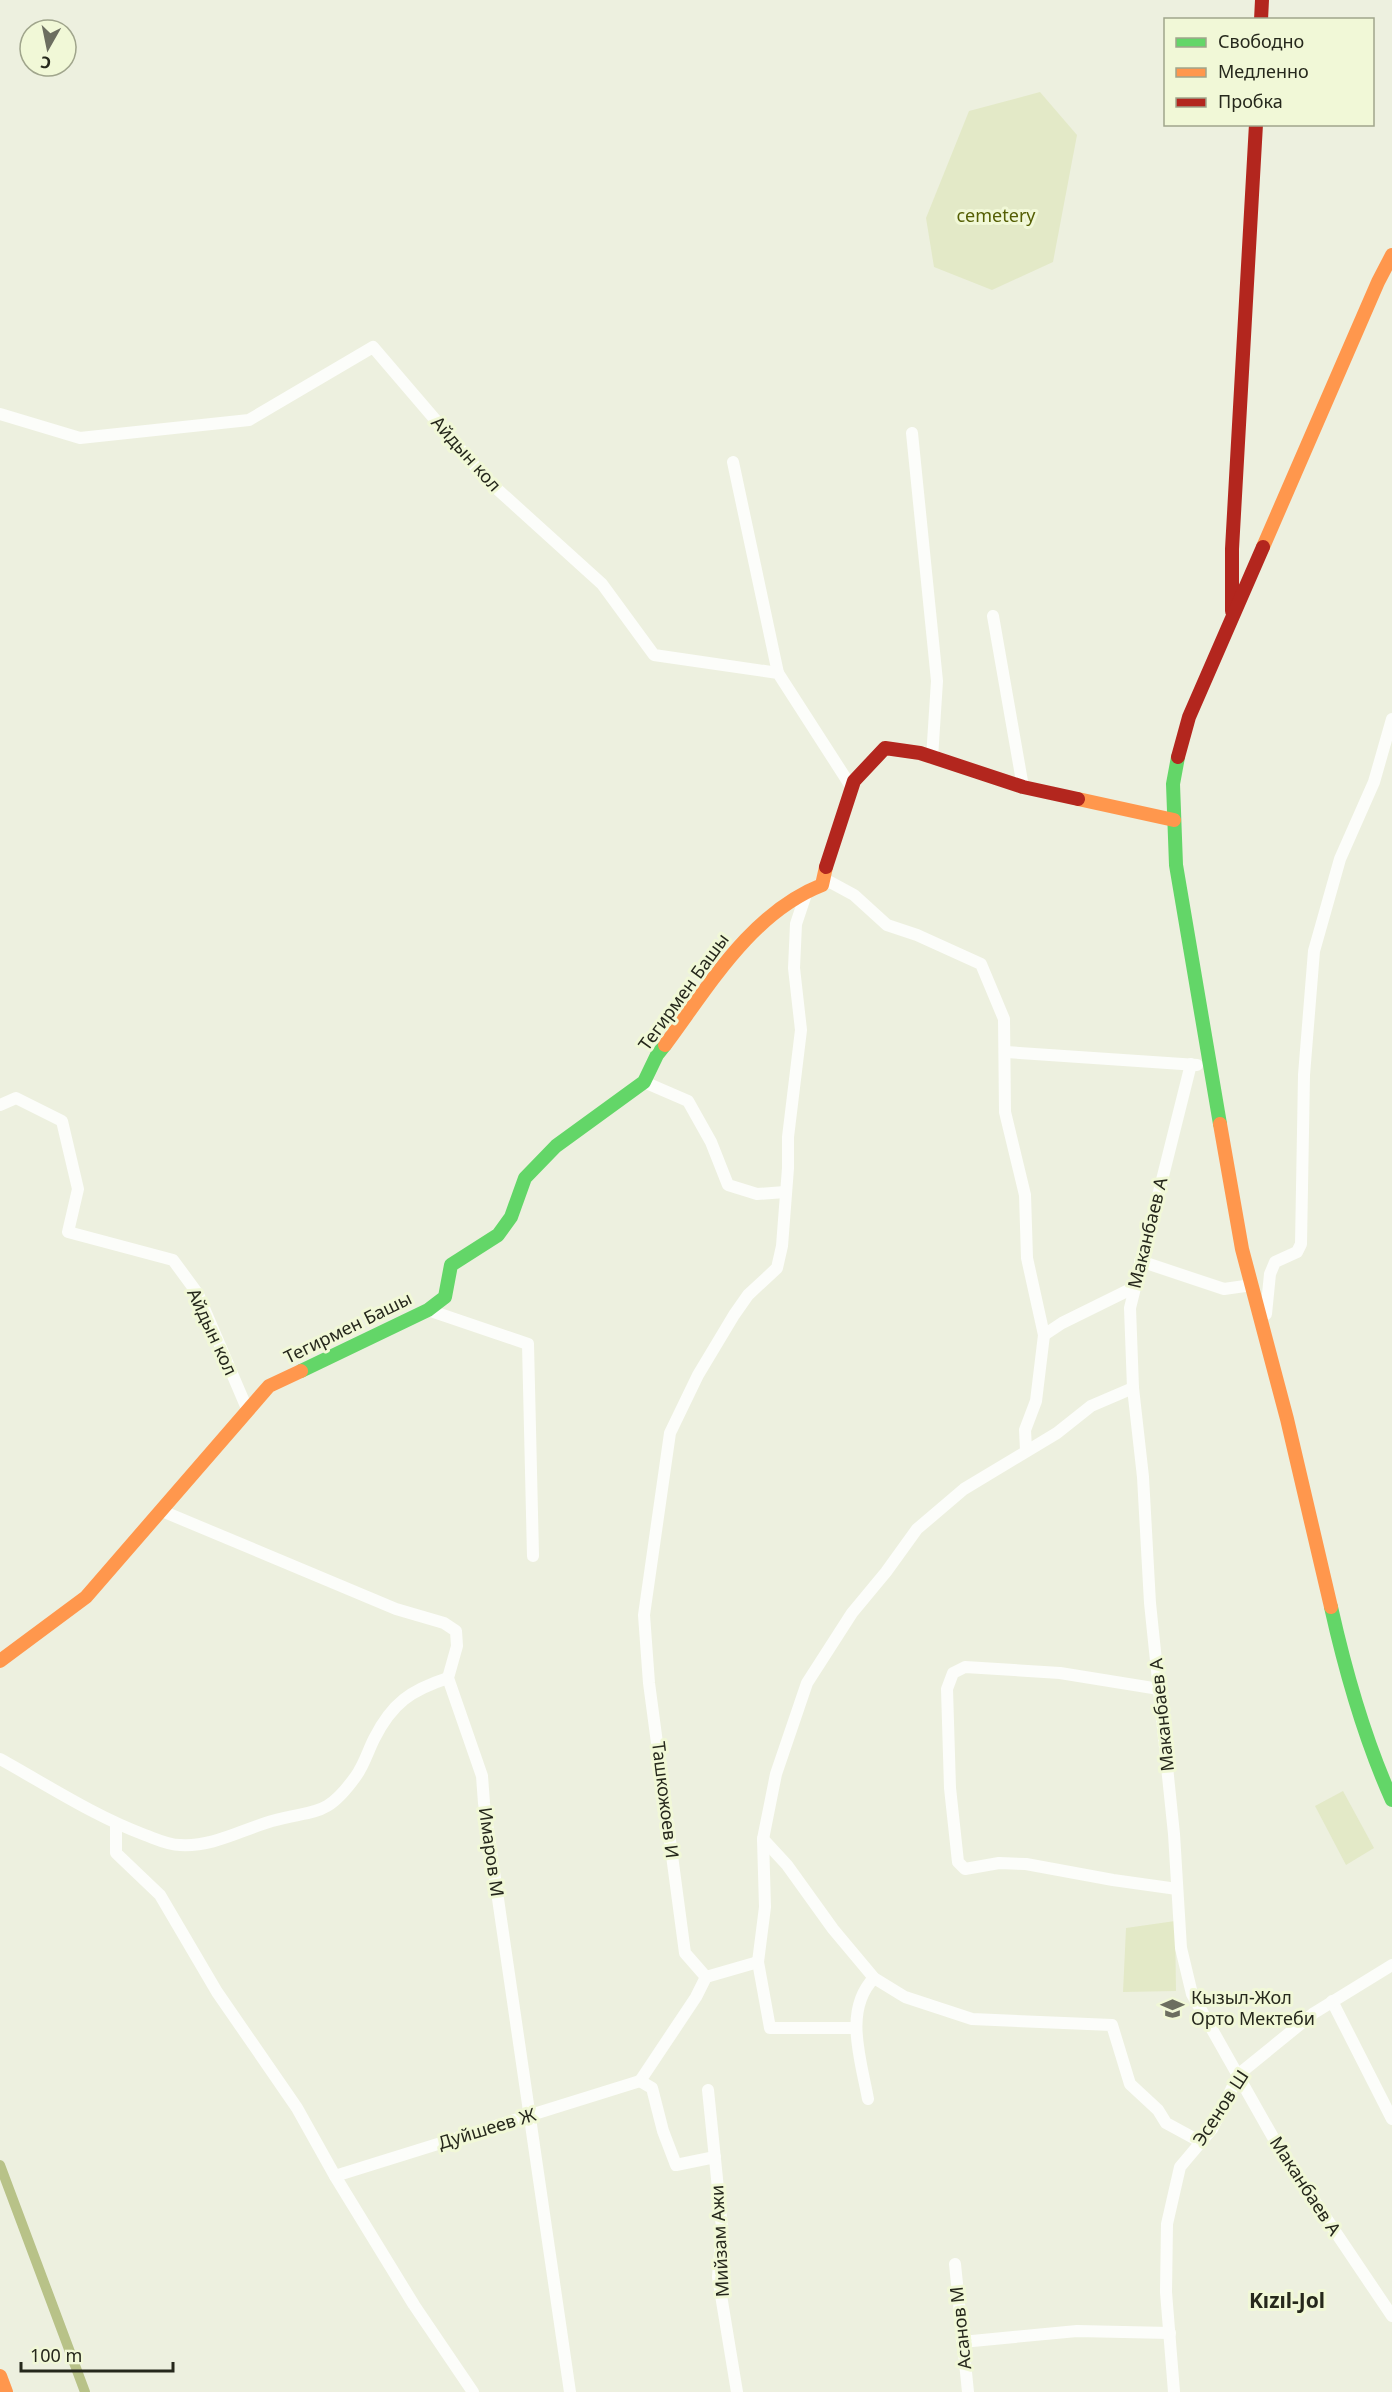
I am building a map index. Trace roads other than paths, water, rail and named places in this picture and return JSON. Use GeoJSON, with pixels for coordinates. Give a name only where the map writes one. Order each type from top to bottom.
{"type":"FeatureCollection","features":[{"type":"Feature","properties":{"kind":"main road"},"geometry":{"type":"LineString","coordinates":[[1262,18],[1263,0]]}},
{"type":"Feature","properties":{"kind":"main road"},"geometry":{"type":"LineString","coordinates":[[1232,618],[1232,549],[1256,126]]}},
{"type":"Feature","properties":{"kind":"main road"},"geometry":{"type":"LineString","coordinates":[[1392,255],[1378,282],[1189,717],[1173,784],[1176,866],[1242,1249],[1287,1419],[1345,1669],[1372,1755],[1392,1800]]}},
{"type":"Feature","properties":{"kind":"main road"},"geometry":{"type":"LineString","coordinates":[[822,885],[854,781],[885,748],[920,753],[1023,787],[1174,820]]}},
{"type":"Feature","properties":{"kind":"main road","name":"Тегирмен Башы"},"geometry":{"type":"LineString","coordinates":[[0,1660],[86,1597],[269,1386],[428,1310],[445,1297],[451,1265],[498,1235],[511,1217],[525,1178],[550,1152],[644,1082],[657,1055],[750,933],[807,891],[822,885]]}},
{"type":"Feature","properties":{"kind":"main road"},"geometry":{"type":"LineString","coordinates":[[0,2376],[6,2392]]}},
{"type":"Feature","properties":{"kind":"street","name":"Айдын кол"},"geometry":{"type":"LineString","coordinates":[[0,414],[80,438],[249,420],[373,347],[486,479],[602,584],[654,655],[778,673]]}},
{"type":"Feature","properties":{"kind":"street"},"geometry":{"type":"LineString","coordinates":[[912,433],[937,681],[932,758]]}},
{"type":"Feature","properties":{"kind":"street"},"geometry":{"type":"LineString","coordinates":[[733,462],[778,673],[852,788]]}},
{"type":"Feature","properties":{"kind":"street"},"geometry":{"type":"LineString","coordinates":[[993,616],[1023,787]]}},
{"type":"Feature","properties":{"kind":"street"},"geometry":{"type":"LineString","coordinates":[[1265,1337],[1270,1274],[1275,1262],[1297,1252],[1301,1244],[1304,1075],[1314,951],[1340,859],[1374,782],[1392,718]]}},
{"type":"Feature","properties":{"kind":"street"},"geometry":{"type":"LineString","coordinates":[[822,885],[830,882],[854,895],[887,925],[917,935],[981,964],[1004,1019],[1005,1112],[1025,1195],[1027,1258],[1044,1335],[1036,1401],[1025,1430],[1026,1450]]}},
{"type":"Feature","properties":{"kind":"street","name":"Ташкожоев И"},"geometry":{"type":"LineString","coordinates":[[706,1977],[685,1953],[649,1683],[644,1615],[670,1433],[698,1375],[735,1315],[748,1295],[777,1268],[783,1246],[788,1137],[801,1030],[794,968],[796,924],[807,891]]}},
{"type":"Feature","properties":{"kind":"street"},"geometry":{"type":"LineString","coordinates":[[1006,1052],[1210,1066]]}},
{"type":"Feature","properties":{"kind":"street","name":"Маканбаев А"},"geometry":{"type":"LineString","coordinates":[[1191,1064],[1130,1308],[1133,1388],[1143,1477],[1150,1603],[1174,1834],[1181,1948],[1192,1994],[1279,2148],[1392,2316]]}},
{"type":"Feature","properties":{"kind":"street"},"geometry":{"type":"LineString","coordinates":[[644,1082],[688,1101],[711,1142],[729,1185],[757,1194],[785,1192]]}},
{"type":"Feature","properties":{"kind":"street","name":"Айдын кол"},"geometry":{"type":"LineString","coordinates":[[0,1105],[16,1098],[62,1121],[78,1189],[68,1232],[173,1260],[198,1294],[248,1411]]}},
{"type":"Feature","properties":{"kind":"street"},"geometry":{"type":"LineString","coordinates":[[1140,1261],[1224,1289],[1251,1286]]}},
{"type":"Feature","properties":{"kind":"street"},"geometry":{"type":"LineString","coordinates":[[1044,1335],[1062,1323],[1135,1287]]}},
{"type":"Feature","properties":{"kind":"street"},"geometry":{"type":"LineString","coordinates":[[428,1310],[528,1344],[533,1556]]}},
{"type":"Feature","properties":{"kind":"street"},"geometry":{"type":"LineString","coordinates":[[855,2028],[770,2028],[758,1962],[765,1907],[763,1839],[776,1774],[807,1683],[852,1613],[917,1530],[964,1489],[1057,1433],[1091,1406],[1133,1388]]}},
{"type":"Feature","properties":{"kind":"street"},"geometry":{"type":"LineString","coordinates":[[0,1759],[116,1824],[179,1846],[210,1843],[272,1821],[305,1815],[327,1807],[342,1795],[358,1773],[375,1737],[406,1696],[421,1687],[448,1678],[457,1646],[456,1631],[444,1623],[396,1610],[162,1510]]}},
{"type":"Feature","properties":{"kind":"street"},"geometry":{"type":"LineString","coordinates":[[1159,1689],[1060,1673],[965,1667],[953,1673],[947,1689],[950,1788],[958,1862],[965,1869],[999,1863],[1026,1864],[1113,1880],[1177,1888]]}},
{"type":"Feature","properties":{"kind":"street","name":"Имаров М"},"geometry":{"type":"LineString","coordinates":[[448,1678],[482,1776],[484,1803],[570,2392]]}},
{"type":"Feature","properties":{"kind":"street"},"geometry":{"type":"LineString","coordinates":[[116,1824],[116,1853],[160,1895],[217,1992],[297,2108],[335,2176],[414,2305],[473,2392]]}},
{"type":"Feature","properties":{"kind":"street"},"geometry":{"type":"LineString","coordinates":[[763,1839],[787,1865],[833,1929],[874,1978],[905,1997],[972,2019],[1112,2025],[1130,2084],[1158,2110],[1166,2123],[1201,2142]]}},
{"type":"Feature","properties":{"kind":"street"},"geometry":{"type":"LineString","coordinates":[[715,2157],[676,2165],[663,2131],[651,2088],[640,2081],[696,1997],[706,1977],[758,1962]]}},
{"type":"Feature","properties":{"kind":"street","name":"Эсенов Ш"},"geometry":{"type":"LineString","coordinates":[[1174,2392],[1166,2292],[1167,2224],[1180,2167],[1212,2129],[1239,2074],[1314,2013],[1392,1965]]}},
{"type":"Feature","properties":{"kind":"street"},"geometry":{"type":"LineString","coordinates":[[868,2099],[855,2028],[862,1990],[874,1978]]}},
{"type":"Feature","properties":{"kind":"street"},"geometry":{"type":"LineString","coordinates":[[1332,2001],[1392,2119]]}},
{"type":"Feature","properties":{"kind":"street","name":"Дуйшеев Ж"},"geometry":{"type":"LineString","coordinates":[[335,2176],[640,2081]]}},
{"type":"Feature","properties":{"kind":"street","name":"Мийзам Ажи"},"geometry":{"type":"LineString","coordinates":[[708,2090],[722,2228],[718,2277],[737,2392]]}},
{"type":"Feature","properties":{"kind":"street","name":"Асанов М"},"geometry":{"type":"LineString","coordinates":[[955,2264],[968,2392]]}},
{"type":"Feature","properties":{"kind":"street"},"geometry":{"type":"LineString","coordinates":[[962,2342],[1077,2331],[1170,2333]]}},
{"type":"Feature","properties":{"kind":"waterway"},"geometry":{"type":"LineString","coordinates":[[0,2165],[85,2392]]}},
{"type":"Feature","properties":{"kind":"place","name":"Кызыл-Жол Орто Мектеби"},"geometry":{"type":"Point","coordinates":[1173,2008]}},
{"type":"Feature","properties":{"kind":"district","name":"Kızıl-Jol"},"geometry":{"type":"Point","coordinates":[1287,2301]}},
{"type":"Feature","properties":{"kind":"park label","name":"cemetery"},"geometry":{"type":"Point","coordinates":[996,216]}}]}
